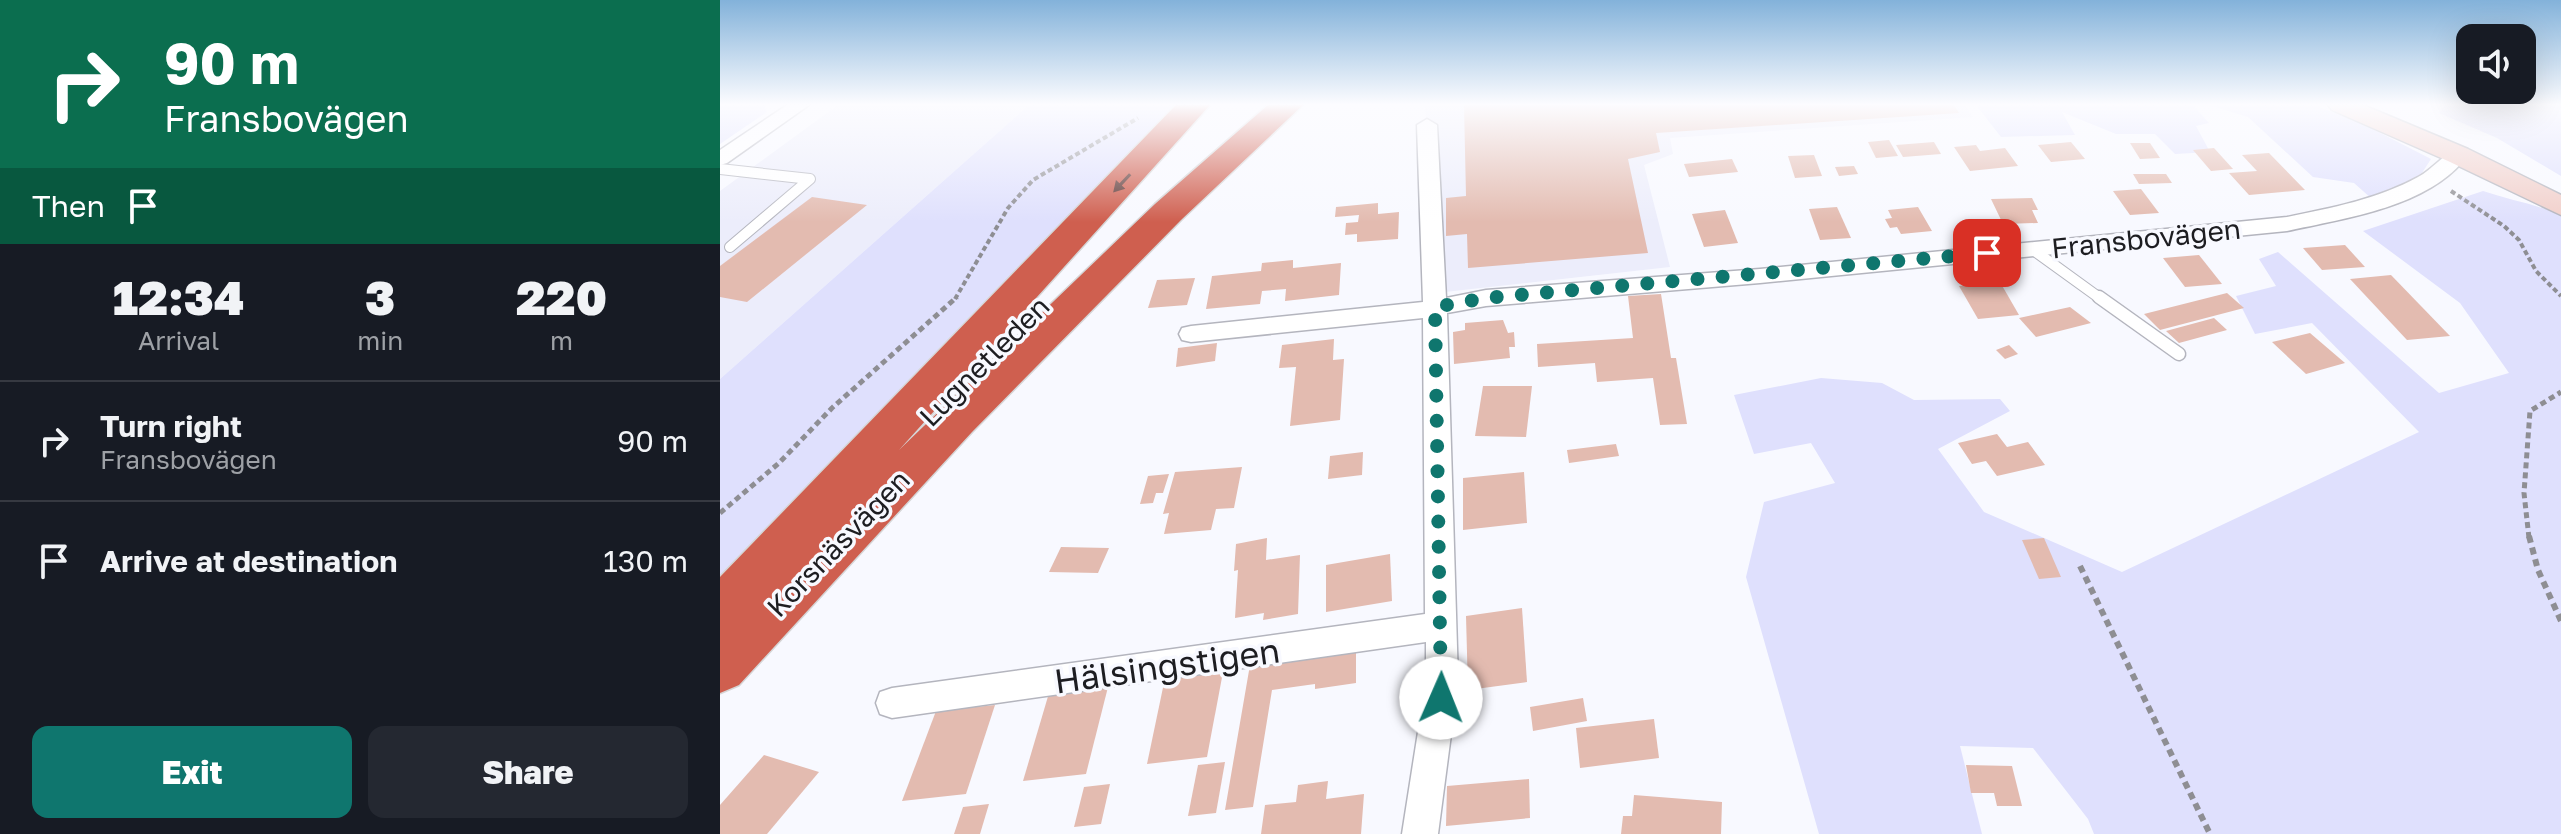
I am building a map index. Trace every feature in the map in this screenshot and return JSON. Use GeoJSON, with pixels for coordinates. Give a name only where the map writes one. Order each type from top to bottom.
{"type":"FeatureCollection","features":[{"type":"Feature","properties":{"kind":"highway"},"geometry":{"type":"LineString","coordinates":[[720,612],[1158,144]]}},
{"type":"Feature","properties":{"kind":"highway","name":"Lugnetleden"},"geometry":{"type":"LineString","coordinates":[[720,627],[1040,306],[1146,203],[1214,144]]}},
{"type":"Feature","properties":{"kind":"highway"},"geometry":{"type":"LineString","coordinates":[[1095,286],[1242,144]]}},
{"type":"Feature","properties":{"kind":"highway"},"geometry":{"type":"LineString","coordinates":[[1095,286],[1259,144]]}},
{"type":"Feature","properties":{"kind":"highway","name":"Korsnäsvägen"},"geometry":{"type":"LineString","coordinates":[[720,668],[956,420],[1095,286]]}},
{"type":"Feature","properties":{"kind":"street"},"geometry":{"type":"LineString","coordinates":[[720,159],[742,144]]}},
{"type":"Feature","properties":{"kind":"street"},"geometry":{"type":"LineString","coordinates":[[1420,834],[1440,715],[1435,307],[1428,144]]}},
{"type":"Feature","properties":{"kind":"street"},"geometry":{"type":"LineString","coordinates":[[2432,144],[2561,206]]}},
{"type":"Feature","properties":{"kind":"street","name":"Fransbovägen"},"geometry":{"type":"LineString","coordinates":[[1191,334],[1409,313],[1486,298],[2287,224],[2345,212],[2384,199],[2449,168],[2458,155]]}},
{"type":"Feature","properties":{"kind":"street","name":"Hälsingstigen"},"geometry":{"type":"LineString","coordinates":[[892,703],[1441,626]]}},
{"type":"Feature","properties":{"kind":"lane"},"geometry":{"type":"LineString","coordinates":[[720,169],[810,179],[730,247]]}},
{"type":"Feature","properties":{"kind":"lane"},"geometry":{"type":"LineString","coordinates":[[2032,249],[2179,354]]}},
{"type":"Feature","properties":{"kind":"path"},"geometry":{"type":"LineString","coordinates":[[720,513],[779,463],[832,408],[959,295],[1008,208],[1033,180],[1094,144]]}},
{"type":"Feature","properties":{"kind":"path"},"geometry":{"type":"LineString","coordinates":[[2430,177],[2504,226],[2519,240],[2536,271],[2561,296]]}},
{"type":"Feature","properties":{"kind":"path"},"geometry":{"type":"LineString","coordinates":[[2561,392],[2530,411],[2521,463],[2529,548],[2561,621]]}},
{"type":"Feature","properties":{"kind":"path"},"geometry":{"type":"LineString","coordinates":[[2080,566],[2210,834]]}},
{"type":"Feature","properties":{"kind":"shaded area"},"geometry":{"type":"Polygon","coordinates":[[[785,144],[985,144],[720,379],[720,191],[785,144]]]}},
{"type":"Feature","properties":{"kind":"shaded area"},"geometry":{"type":"Polygon","coordinates":[[[985,144],[1137,144],[720,576],[720,379],[985,144]]]}},
{"type":"Feature","properties":{"kind":"shaded area"},"geometry":{"type":"Polygon","coordinates":[[[1427,144],[1671,144],[1673,154],[1644,165],[1670,267],[1436,293],[1427,144]]]}},
{"type":"Feature","properties":{"kind":"shaded area"},"geometry":{"type":"Polygon","coordinates":[[[2165,144],[2206,144],[2210,152],[2175,154],[2165,144]]]}},
{"type":"Feature","properties":{"kind":"shaded area"},"geometry":{"type":"Polygon","coordinates":[[[2277,144],[2402,144],[2431,159],[2420,176],[2372,199],[2354,183],[2313,177],[2277,144]]]}},
{"type":"Feature","properties":{"kind":"shaded area"},"geometry":{"type":"Polygon","coordinates":[[[2507,144],[2561,144],[2561,176],[2507,144]]]}},
{"type":"Feature","properties":{"kind":"shaded area"},"geometry":{"type":"Polygon","coordinates":[[[2483,191],[2561,215],[2561,834],[2094,834],[2088,819],[2033,748],[1960,746],[1982,834],[1819,834],[1746,577],[1764,502],[1835,483],[1811,443],[1754,454],[1734,395],[1821,378],[1882,383],[1914,400],[2000,399],[2010,411],[1938,449],[1984,512],[2122,572],[2419,432],[2312,323],[2255,334],[2236,296],[2276,286],[2259,259],[2278,252],[2439,393],[2509,373],[2460,303],[2363,231],[2483,191]]]}},
{"type":"Feature","properties":{"kind":"building"},"geometry":{"type":"Polygon","coordinates":[[[1465,144],[1658,144],[1660,152],[1628,159],[1648,253],[1468,268],[1467,234],[1446,236],[1446,198],[1466,196],[1465,144]]]}},
{"type":"Feature","properties":{"kind":"building"},"geometry":{"type":"Polygon","coordinates":[[[1869,144],[1891,144],[1898,156],[1876,158],[1869,144]]]}},
{"type":"Feature","properties":{"kind":"building"},"geometry":{"type":"Polygon","coordinates":[[[1935,144],[1941,154],[1903,157],[1896,145],[1935,144]]]}},
{"type":"Feature","properties":{"kind":"building"},"geometry":{"type":"Polygon","coordinates":[[[2073,144],[2085,159],[2051,162],[2038,145],[2073,144]]]}},
{"type":"Feature","properties":{"kind":"building"},"geometry":{"type":"Polygon","coordinates":[[[2131,144],[2151,144],[2160,158],[2140,159],[2131,144]]]}},
{"type":"Feature","properties":{"kind":"building"},"geometry":{"type":"Polygon","coordinates":[[[1976,145],[1980,151],[2005,148],[2018,166],[1970,171],[1954,147],[1976,145]]]}},
{"type":"Feature","properties":{"kind":"building"},"geometry":{"type":"Polygon","coordinates":[[[2214,148],[2233,169],[2211,171],[2193,150],[2214,148]]]}},
{"type":"Feature","properties":{"kind":"building"},"geometry":{"type":"Polygon","coordinates":[[[2269,153],[2305,190],[2249,195],[2229,173],[2257,171],[2242,155],[2269,153]]]}},
{"type":"Feature","properties":{"kind":"building"},"geometry":{"type":"Polygon","coordinates":[[[1814,155],[1822,176],[1795,178],[1788,156],[1814,155]]]}},
{"type":"Feature","properties":{"kind":"building"},"geometry":{"type":"Polygon","coordinates":[[[1732,159],[1738,172],[1689,177],[1684,164],[1732,159]]]}},
{"type":"Feature","properties":{"kind":"building"},"geometry":{"type":"Polygon","coordinates":[[[1854,166],[1858,174],[1839,176],[1835,167],[1854,166]]]}},
{"type":"Feature","properties":{"kind":"building"},"geometry":{"type":"Polygon","coordinates":[[[2133,174],[2166,174],[2172,183],[2139,184],[2133,174]]]}},
{"type":"Feature","properties":{"kind":"building"},"geometry":{"type":"Polygon","coordinates":[[[2141,189],[2159,213],[2130,215],[2113,191],[2141,189]]]}},
{"type":"Feature","properties":{"kind":"building"},"geometry":{"type":"Polygon","coordinates":[[[812,197],[867,205],[747,302],[720,297],[720,266],[812,197]]]}},
{"type":"Feature","properties":{"kind":"building"},"geometry":{"type":"Polygon","coordinates":[[[2032,198],[2038,210],[2032,210],[2038,223],[2003,224],[1991,199],[2032,198]]]}},
{"type":"Feature","properties":{"kind":"building"},"geometry":{"type":"Polygon","coordinates":[[[1378,203],[1378,214],[1399,212],[1398,239],[1357,242],[1357,234],[1345,235],[1346,223],[1358,222],[1359,215],[1335,217],[1336,207],[1378,203]]]}},
{"type":"Feature","properties":{"kind":"building"},"geometry":{"type":"Polygon","coordinates":[[[1837,207],[1851,238],[1820,240],[1809,209],[1837,207]]]}},
{"type":"Feature","properties":{"kind":"building"},"geometry":{"type":"Polygon","coordinates":[[[1918,207],[1932,231],[1901,234],[1897,227],[1890,228],[1885,219],[1892,218],[1888,210],[1918,207]]]}},
{"type":"Feature","properties":{"kind":"building"},"geometry":{"type":"Polygon","coordinates":[[[1725,210],[1738,243],[1704,247],[1692,214],[1725,210]]]}},
{"type":"Feature","properties":{"kind":"building"},"geometry":{"type":"Polygon","coordinates":[[[2345,245],[2365,267],[2322,270],[2303,248],[2345,245]]]}},
{"type":"Feature","properties":{"kind":"building"},"geometry":{"type":"Polygon","coordinates":[[[2199,255],[2222,284],[2185,287],[2163,258],[2199,255]]]}},
{"type":"Feature","properties":{"kind":"building"},"geometry":{"type":"Polygon","coordinates":[[[1293,260],[1293,268],[1341,263],[1339,295],[1285,301],[1286,289],[1262,291],[1260,304],[1206,309],[1212,276],[1261,271],[1262,263],[1293,260]]]}},
{"type":"Feature","properties":{"kind":"building"},"geometry":{"type":"Polygon","coordinates":[[[2391,275],[2450,336],[2407,340],[2350,279],[2391,275]]]}},
{"type":"Feature","properties":{"kind":"building"},"geometry":{"type":"Polygon","coordinates":[[[1195,278],[1187,305],[1148,308],[1157,280],[1195,278]]]}},
{"type":"Feature","properties":{"kind":"building"},"geometry":{"type":"Polygon","coordinates":[[[2000,282],[2019,315],[1978,319],[1959,286],[2000,282]]]}},
{"type":"Feature","properties":{"kind":"building"},"geometry":{"type":"Polygon","coordinates":[[[2227,293],[2244,308],[2160,330],[2144,314],[2227,293]]]}},
{"type":"Feature","properties":{"kind":"building"},"geometry":{"type":"Polygon","coordinates":[[[1661,294],[1671,358],[1676,358],[1687,424],[1660,425],[1653,378],[1597,382],[1595,363],[1538,367],[1537,344],[1633,338],[1628,296],[1661,294]]]}},
{"type":"Feature","properties":{"kind":"building"},"geometry":{"type":"Polygon","coordinates":[[[2070,307],[2091,323],[2036,337],[2019,318],[2070,307]]]}},
{"type":"Feature","properties":{"kind":"building"},"geometry":{"type":"Polygon","coordinates":[[[2214,318],[2227,330],[2179,343],[2166,331],[2214,318]]]}},
{"type":"Feature","properties":{"kind":"building"},"geometry":{"type":"Polygon","coordinates":[[[1503,320],[1508,333],[1514,332],[1515,347],[1509,347],[1510,358],[1454,364],[1453,332],[1465,330],[1465,323],[1503,320]]]}},
{"type":"Feature","properties":{"kind":"building"},"geometry":{"type":"Polygon","coordinates":[[[2310,333],[2345,363],[2306,374],[2272,342],[2310,333]]]}},
{"type":"Feature","properties":{"kind":"building"},"geometry":{"type":"Polygon","coordinates":[[[1334,339],[1333,360],[1344,359],[1340,420],[1290,426],[1296,367],[1279,368],[1282,345],[1334,339]]]}},
{"type":"Feature","properties":{"kind":"building"},"geometry":{"type":"Polygon","coordinates":[[[1217,343],[1215,361],[1176,367],[1178,348],[1217,343]]]}},
{"type":"Feature","properties":{"kind":"building"},"geometry":{"type":"Polygon","coordinates":[[[2009,345],[2018,354],[2005,359],[1996,350],[2009,345]]]}},
{"type":"Feature","properties":{"kind":"building"},"geometry":{"type":"Polygon","coordinates":[[[1483,386],[1532,386],[1526,437],[1475,436],[1483,386]]]}},
{"type":"Feature","properties":{"kind":"building"},"geometry":{"type":"Polygon","coordinates":[[[1997,434],[2007,447],[2028,442],[2045,465],[1997,476],[1986,461],[1972,464],[1958,443],[1997,434]]]}},
{"type":"Feature","properties":{"kind":"building"},"geometry":{"type":"Polygon","coordinates":[[[1616,444],[1619,456],[1569,463],[1567,450],[1616,444]]]}},
{"type":"Feature","properties":{"kind":"building"},"geometry":{"type":"Polygon","coordinates":[[[1363,452],[1362,475],[1328,479],[1330,456],[1363,452]]]}},
{"type":"Feature","properties":{"kind":"building"},"geometry":{"type":"Polygon","coordinates":[[[1242,467],[1234,508],[1216,509],[1211,530],[1164,534],[1169,513],[1163,514],[1175,472],[1242,467]]]}},
{"type":"Feature","properties":{"kind":"building"},"geometry":{"type":"Polygon","coordinates":[[[1524,472],[1527,523],[1463,530],[1463,478],[1524,472]]]}},
{"type":"Feature","properties":{"kind":"building"},"geometry":{"type":"Polygon","coordinates":[[[1169,474],[1163,493],[1156,493],[1153,503],[1140,504],[1148,476],[1169,474]]]}},
{"type":"Feature","properties":{"kind":"building"},"geometry":{"type":"Polygon","coordinates":[[[1267,538],[1266,560],[1300,555],[1298,614],[1263,620],[1264,613],[1235,618],[1236,544],[1267,538]]]}},
{"type":"Feature","properties":{"kind":"building"},"geometry":{"type":"Polygon","coordinates":[[[2044,538],[2061,577],[2039,579],[2022,540],[2044,538]]]}},
{"type":"Feature","properties":{"kind":"building"},"geometry":{"type":"Polygon","coordinates":[[[1061,547],[1109,548],[1098,573],[1049,572],[1061,547]]]}},
{"type":"Feature","properties":{"kind":"building"},"geometry":{"type":"Polygon","coordinates":[[[1390,554],[1392,601],[1326,612],[1326,565],[1390,554]]]}},
{"type":"Feature","properties":{"kind":"building"},"geometry":{"type":"Polygon","coordinates":[[[1522,608],[1527,682],[1468,690],[1466,616],[1522,608]]]}},
{"type":"Feature","properties":{"kind":"building"},"geometry":{"type":"Polygon","coordinates":[[[1356,643],[1356,683],[1315,689],[1315,684],[1272,690],[1253,807],[1225,810],[1251,659],[1356,643]]]}},
{"type":"Feature","properties":{"kind":"building"},"geometry":{"type":"Polygon","coordinates":[[[1223,672],[1207,757],[1147,764],[1165,678],[1223,672]]]}},
{"type":"Feature","properties":{"kind":"building"},"geometry":{"type":"Polygon","coordinates":[[[1108,687],[1086,774],[1023,781],[1049,693],[1108,687]]]}},
{"type":"Feature","properties":{"kind":"building"},"geometry":{"type":"Polygon","coordinates":[[[1583,698],[1587,721],[1533,731],[1530,707],[1583,698]]]}},
{"type":"Feature","properties":{"kind":"building"},"geometry":{"type":"Polygon","coordinates":[[[995,705],[966,794],[902,801],[936,711],[995,705]]]}},
{"type":"Feature","properties":{"kind":"building"},"geometry":{"type":"Polygon","coordinates":[[[1654,719],[1659,758],[1580,768],[1576,728],[1654,719]]]}},
{"type":"Feature","properties":{"kind":"building"},"geometry":{"type":"Polygon","coordinates":[[[764,755],[819,772],[767,834],[720,834],[720,805],[764,755]]]}},
{"type":"Feature","properties":{"kind":"building"},"geometry":{"type":"Polygon","coordinates":[[[1225,762],[1216,813],[1188,816],[1198,765],[1225,762]]]}},
{"type":"Feature","properties":{"kind":"building"},"geometry":{"type":"Polygon","coordinates":[[[1966,765],[2012,766],[2022,806],[1997,806],[1994,793],[1971,793],[1966,765]]]}},
{"type":"Feature","properties":{"kind":"building"},"geometry":{"type":"Polygon","coordinates":[[[1529,779],[1530,818],[1446,826],[1447,786],[1529,779]]]}},
{"type":"Feature","properties":{"kind":"building"},"geometry":{"type":"Polygon","coordinates":[[[1328,781],[1326,799],[1364,794],[1361,834],[1261,834],[1265,805],[1296,802],[1298,785],[1328,781]]]}},
{"type":"Feature","properties":{"kind":"building"},"geometry":{"type":"Polygon","coordinates":[[[1110,784],[1101,824],[1074,827],[1084,787],[1110,784]]]}},
{"type":"Feature","properties":{"kind":"building"},"geometry":{"type":"Polygon","coordinates":[[[1634,795],[1722,802],[1721,834],[1621,834],[1623,816],[1632,816],[1634,795]]]}},
{"type":"Feature","properties":{"kind":"building"},"geometry":{"type":"Polygon","coordinates":[[[989,804],[980,834],[954,834],[963,807],[989,804]]]}},
{"type":"Feature","properties":{"kind":"route"},"geometry":{"type":"LineString","coordinates":[[1441,698],[1435,307],[1486,298],[1760,276],[1987,253]]}}]}
